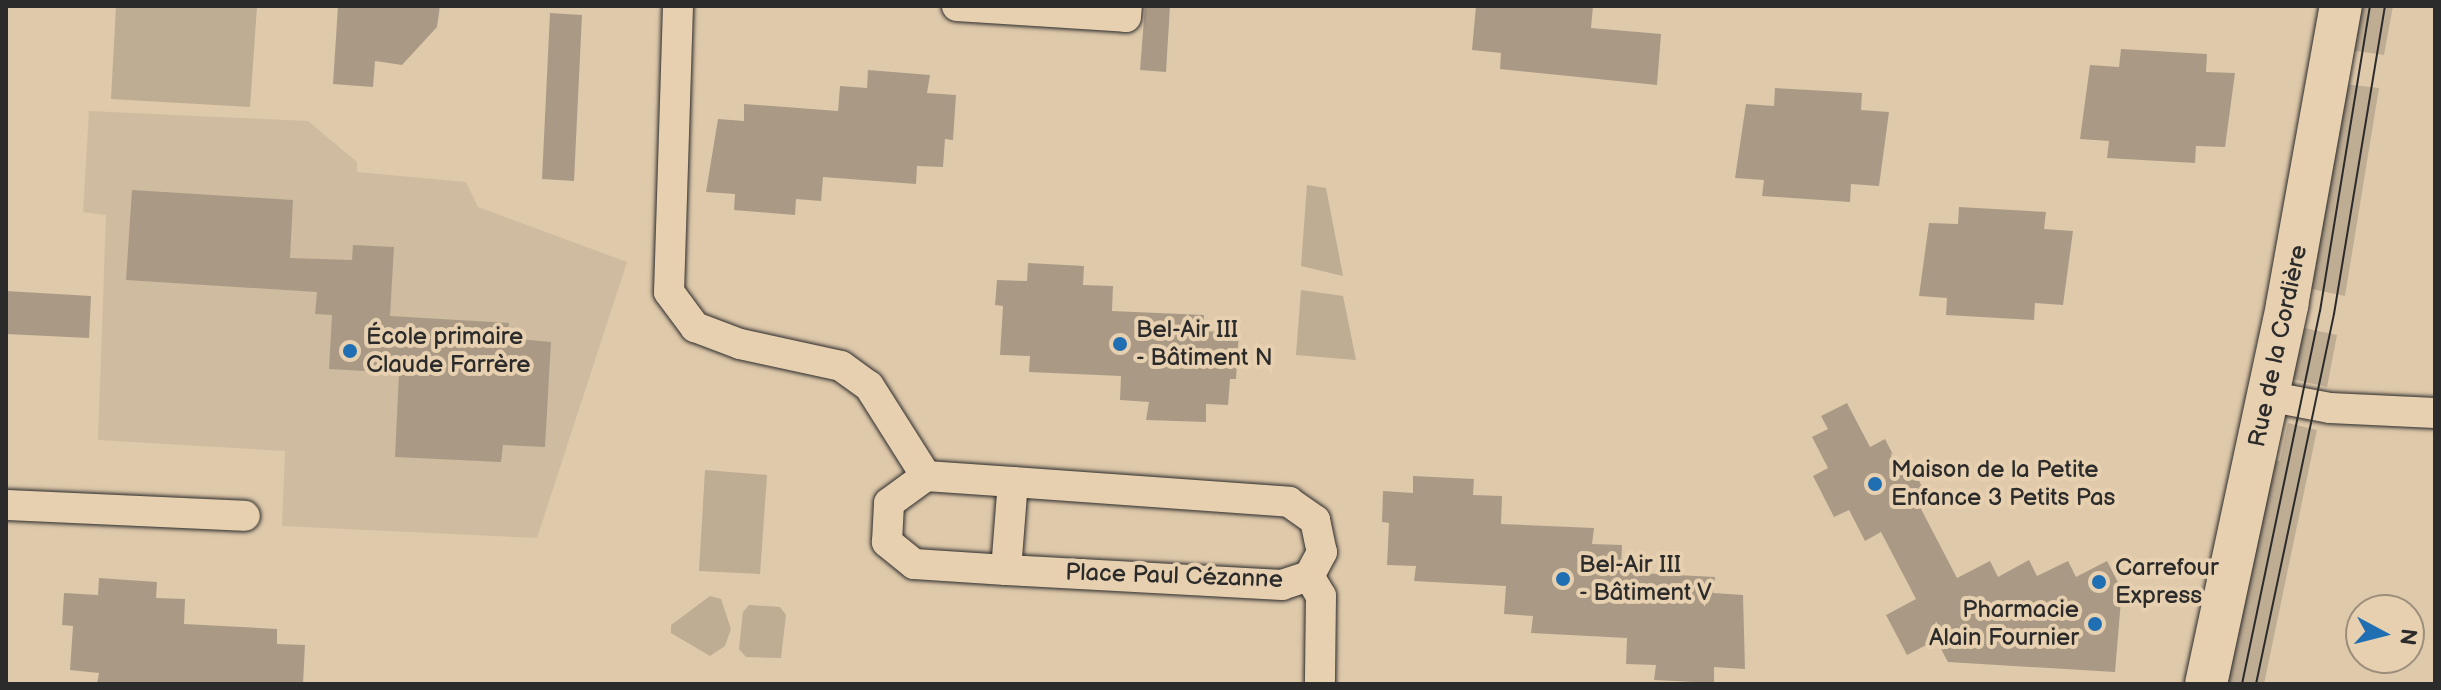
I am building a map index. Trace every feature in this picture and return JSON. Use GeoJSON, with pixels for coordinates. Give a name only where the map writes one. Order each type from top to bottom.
{"type":"FeatureCollection","features":[{"type":"Feature","properties":{"kind":"street"},"geometry":{"type":"LineString","coordinates":[[678,6],[669,292],[695,327],[740,344],[841,366],[869,386],[926,476]]}},
{"type":"Feature","properties":{"kind":"street"},"geometry":{"type":"LineString","coordinates":[[957,6],[1116,11]]}},
{"type":"Feature","properties":{"kind":"street","name":"Rue de la Cordière"},"geometry":{"type":"LineString","coordinates":[[2206,684],[2267,396],[2341,6]]}},
{"type":"Feature","properties":{"kind":"street"},"geometry":{"type":"LineString","coordinates":[[2267,396],[2330,408],[2435,413]]}},
{"type":"Feature","properties":{"kind":"street","name":"Place Paul Cézanne"},"geometry":{"type":"LineString","coordinates":[[926,476],[1013,482],[1289,502],[1315,520],[1322,552],[1309,576],[1282,585],[914,564],[887,542],[889,503],[926,476]]}},
{"type":"Feature","properties":{"kind":"street"},"geometry":{"type":"LineString","coordinates":[[1006,570],[1013,482]]}},
{"type":"Feature","properties":{"kind":"street"},"geometry":{"type":"LineString","coordinates":[[6,505],[245,516]]}},
{"type":"Feature","properties":{"kind":"street"},"geometry":{"type":"LineString","coordinates":[[1309,576],[1321,596],[1320,684]]}},
{"type":"Feature","properties":{"kind":"shaded area"},"geometry":{"type":"Polygon","coordinates":[[[116,6],[257,6],[250,107],[111,99],[116,6]]]}},
{"type":"Feature","properties":{"kind":"shaded area"},"geometry":{"type":"Polygon","coordinates":[[[2356,6],[2393,6],[2384,55],[2350,50],[2356,6]]]}},
{"type":"Feature","properties":{"kind":"shaded area"},"geometry":{"type":"Polygon","coordinates":[[[2345,84],[2379,88],[2345,296],[2307,288],[2345,84]]]}},
{"type":"Feature","properties":{"kind":"shaded area","name":"École primaire Claude Farrère"},"geometry":{"type":"Polygon","coordinates":[[[89,111],[308,121],[357,162],[357,172],[466,182],[478,207],[627,262],[537,538],[282,526],[285,451],[98,440],[106,215],[83,212],[89,111]]]}},
{"type":"Feature","properties":{"kind":"shaded area"},"geometry":{"type":"Polygon","coordinates":[[[1307,185],[1326,188],[1343,276],[1301,266],[1307,185]]]}},
{"type":"Feature","properties":{"kind":"shaded area"},"geometry":{"type":"Polygon","coordinates":[[[1301,290],[1343,296],[1356,360],[1296,355],[1301,290]]]}},
{"type":"Feature","properties":{"kind":"shaded area"},"geometry":{"type":"Polygon","coordinates":[[[2299,327],[2337,335],[2327,387],[2288,378],[2299,327]]]}},
{"type":"Feature","properties":{"kind":"shaded area"},"geometry":{"type":"Polygon","coordinates":[[[2288,423],[2317,430],[2264,684],[2223,684],[2270,459],[2280,461],[2288,423]]]}},
{"type":"Feature","properties":{"kind":"shaded area"},"geometry":{"type":"Polygon","coordinates":[[[705,470],[767,475],[760,574],[699,571],[705,470]]]}},
{"type":"Feature","properties":{"kind":"shaded area"},"geometry":{"type":"Polygon","coordinates":[[[710,596],[721,599],[731,629],[725,646],[710,656],[671,633],[671,625],[710,596]]]}},
{"type":"Feature","properties":{"kind":"shaded area"},"geometry":{"type":"Polygon","coordinates":[[[749,605],[780,607],[786,615],[781,658],[746,657],[739,649],[743,612],[749,605]]]}},
{"type":"Feature","properties":{"kind":"building"},"geometry":{"type":"Polygon","coordinates":[[[338,6],[440,6],[437,27],[402,65],[375,61],[373,87],[333,84],[338,6]]]}},
{"type":"Feature","properties":{"kind":"building"},"geometry":{"type":"Polygon","coordinates":[[[1145,6],[1170,6],[1166,72],[1140,70],[1145,6]]]}},
{"type":"Feature","properties":{"kind":"building"},"geometry":{"type":"Polygon","coordinates":[[[1476,6],[1593,6],[1591,28],[1661,34],[1657,85],[1500,69],[1501,53],[1472,50],[1476,6]]]}},
{"type":"Feature","properties":{"kind":"building"},"geometry":{"type":"Polygon","coordinates":[[[550,13],[582,15],[574,181],[542,179],[550,13]]]}},
{"type":"Feature","properties":{"kind":"building"},"geometry":{"type":"Polygon","coordinates":[[[2121,49],[2207,54],[2206,72],[2235,73],[2225,147],[2196,146],[2195,163],[2107,158],[2109,141],[2080,139],[2090,65],[2119,67],[2121,49]]]}},
{"type":"Feature","properties":{"kind":"building"},"geometry":{"type":"Polygon","coordinates":[[[868,70],[930,75],[927,93],[956,95],[953,140],[945,139],[943,167],[917,166],[916,184],[823,177],[821,201],[796,199],[795,215],[734,210],[735,194],[706,192],[718,119],[744,121],[744,104],[838,111],[840,86],[867,88],[868,70]]]}},
{"type":"Feature","properties":{"kind":"building"},"geometry":{"type":"Polygon","coordinates":[[[1775,88],[1862,93],[1861,110],[1889,112],[1879,186],[1851,184],[1850,202],[1762,196],[1764,180],[1735,178],[1746,104],[1774,106],[1775,88]]]}},
{"type":"Feature","properties":{"kind":"building"},"geometry":{"type":"Polygon","coordinates":[[[132,190],[293,200],[290,258],[352,260],[353,245],[394,247],[390,316],[509,323],[508,338],[551,342],[545,447],[503,445],[501,462],[395,457],[399,373],[329,369],[332,315],[315,314],[317,292],[126,280],[132,190]]]}},
{"type":"Feature","properties":{"kind":"building"},"geometry":{"type":"Polygon","coordinates":[[[1959,207],[2046,212],[2044,229],[2073,231],[2063,305],[2035,303],[2034,320],[1946,315],[1947,298],[1919,296],[1929,223],[1958,224],[1959,207]]]}},
{"type":"Feature","properties":{"kind":"building","name":"Bel-Air III - Bâtiment N"},"geometry":{"type":"Polygon","coordinates":[[[1028,263],[1084,266],[1083,285],[1113,286],[1112,311],[1204,315],[1203,331],[1239,333],[1236,379],[1230,379],[1228,405],[1206,404],[1206,422],[1146,420],[1149,402],[1120,400],[1121,376],[1029,372],[1030,356],[1000,355],[1003,306],[995,305],[997,280],[1027,281],[1028,263]]]}},
{"type":"Feature","properties":{"kind":"building"},"geometry":{"type":"Polygon","coordinates":[[[6,291],[91,296],[89,338],[6,334],[6,291]]]}},
{"type":"Feature","properties":{"kind":"building"},"geometry":{"type":"Polygon","coordinates":[[[1847,403],[1870,447],[1885,439],[1904,476],[1914,471],[1930,502],[1920,507],[1957,578],[1990,561],[1998,577],[2029,560],[2037,576],[2068,561],[2076,577],[2107,561],[2126,598],[2121,600],[2115,672],[1948,662],[1936,640],[1907,655],[1886,615],[1916,599],[1881,532],[1865,541],[1849,510],[1834,517],[1813,476],[1828,468],[1812,437],[1828,429],[1821,416],[1847,403]]]}},
{"type":"Feature","properties":{"kind":"building","name":"Bel-Air III - Bâtiment V"},"geometry":{"type":"Polygon","coordinates":[[[1413,476],[1474,479],[1473,495],[1502,496],[1501,524],[1594,528],[1592,544],[1622,545],[1621,572],[1715,577],[1713,593],[1743,595],[1745,669],[1714,667],[1714,683],[1654,680],[1656,665],[1626,664],[1627,638],[1531,633],[1533,616],[1504,614],[1506,586],[1414,581],[1416,566],[1387,565],[1389,523],[1382,522],[1383,491],[1413,493],[1413,476]]]}},
{"type":"Feature","properties":{"kind":"building"},"geometry":{"type":"Polygon","coordinates":[[[99,578],[157,582],[156,598],[185,599],[184,624],[277,629],[277,644],[305,645],[303,684],[97,684],[99,673],[70,670],[73,626],[62,625],[64,593],[98,595],[99,578]]]}},
{"type":"Feature","properties":{"kind":"tram line"},"geometry":{"type":"LineString","coordinates":[[2242,684],[2320,311],[2370,6]]}},
{"type":"Feature","properties":{"kind":"tram line"},"geometry":{"type":"LineString","coordinates":[[2256,684],[2334,314],[2385,6]]}},
{"type":"Feature","properties":{"kind":"place","name":"Bel-Air III - Bâtiment N"},"geometry":{"type":"Point","coordinates":[1120,344]}},
{"type":"Feature","properties":{"kind":"place","name":"École primaire Claude Farrère"},"geometry":{"type":"Point","coordinates":[350,351]}},
{"type":"Feature","properties":{"kind":"place","name":"Maison de la Petite Enfance 3 Petits Pas"},"geometry":{"type":"Point","coordinates":[1875,484]}},
{"type":"Feature","properties":{"kind":"place","name":"Bel-Air III - Bâtiment V"},"geometry":{"type":"Point","coordinates":[1563,579]}},
{"type":"Feature","properties":{"kind":"place","name":"Carrefour Express"},"geometry":{"type":"Point","coordinates":[2099,582]}},
{"type":"Feature","properties":{"kind":"place","name":"Pharmacie Alain Fournier"},"geometry":{"type":"Point","coordinates":[2095,624]}}]}
